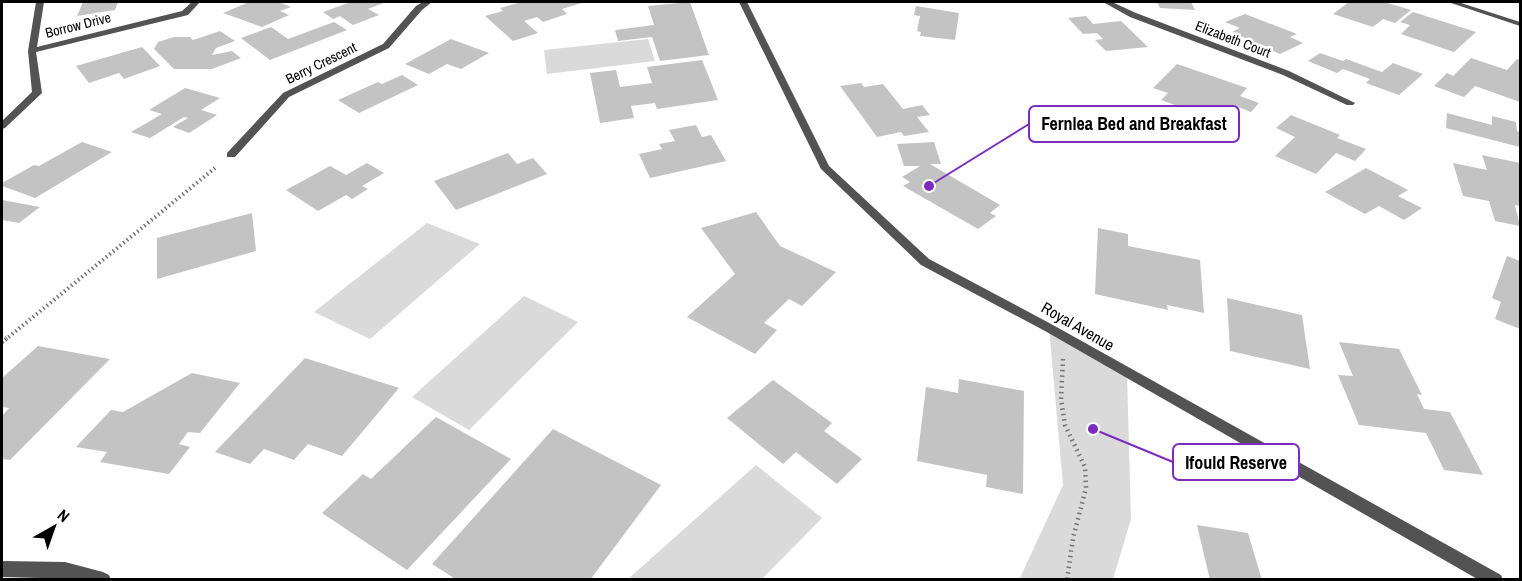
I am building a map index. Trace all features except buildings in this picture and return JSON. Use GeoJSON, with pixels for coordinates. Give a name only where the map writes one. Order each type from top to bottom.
{"type":"FeatureCollection","features":[{"type":"Feature","properties":{"kind":"street"},"geometry":{"type":"LineString","coordinates":[[2,126],[37,93],[32,51],[40,2]]}},
{"type":"Feature","properties":{"kind":"street","name":"Borrow Drive"},"geometry":{"type":"LineString","coordinates":[[32,51],[185,13],[196,2]]}},
{"type":"Feature","properties":{"kind":"street","name":"Berry Crescent"},"geometry":{"type":"LineString","coordinates":[[231,155],[286,95],[386,46],[419,8],[428,2]]}},
{"type":"Feature","properties":{"kind":"street","name":"Royal Avenue"},"geometry":{"type":"LineString","coordinates":[[743,2],[825,167],[925,262],[1495,579]]}},
{"type":"Feature","properties":{"kind":"street","name":"Elizabeth Court"},"geometry":{"type":"LineString","coordinates":[[1107,2],[1133,15],[1286,73],[1350,103]]}},
{"type":"Feature","properties":{"kind":"street"},"geometry":{"type":"LineString","coordinates":[[1452,2],[1521,24]]}},
{"type":"Feature","properties":{"kind":"street"},"geometry":{"type":"LineString","coordinates":[[1492,14],[1521,29]]}},
{"type":"Feature","properties":{"kind":"street"},"geometry":{"type":"LineString","coordinates":[[2,569],[65,570],[103,579]]}},
{"type":"Feature","properties":{"kind":"path"},"geometry":{"type":"LineString","coordinates":[[2,342],[231,155]]}},
{"type":"Feature","properties":{"kind":"path"},"geometry":{"type":"LineString","coordinates":[[1065,338],[1061,399],[1065,425],[1085,467],[1086,488],[1073,538],[1067,579]]}},
{"type":"Feature","properties":{"kind":"shaded area"},"geometry":{"type":"Polygon","coordinates":[[[648,39],[655,61],[547,74],[544,50],[648,39]]]}},
{"type":"Feature","properties":{"kind":"shaded area"},"geometry":{"type":"Polygon","coordinates":[[[427,223],[480,244],[370,339],[314,312],[427,223]]]}},
{"type":"Feature","properties":{"kind":"shaded area"},"geometry":{"type":"Polygon","coordinates":[[[524,296],[578,322],[469,430],[412,397],[524,296]]]}},
{"type":"Feature","properties":{"kind":"shaded area"},"geometry":{"type":"Polygon","coordinates":[[[1049,328],[1127,373],[1131,519],[1113,579],[1019,580],[1063,485],[1049,328]]]}},
{"type":"Feature","properties":{"kind":"shaded area"},"geometry":{"type":"Polygon","coordinates":[[[756,465],[822,518],[762,579],[628,579],[756,465]]]}},
{"type":"Feature","properties":{"kind":"place","name":"Fernlea Bed and Breakfast"},"geometry":{"type":"Point","coordinates":[929,186]}},
{"type":"Feature","properties":{"kind":"place","name":"Ifould Reserve"},"geometry":{"type":"Point","coordinates":[1093,429]}}]}
